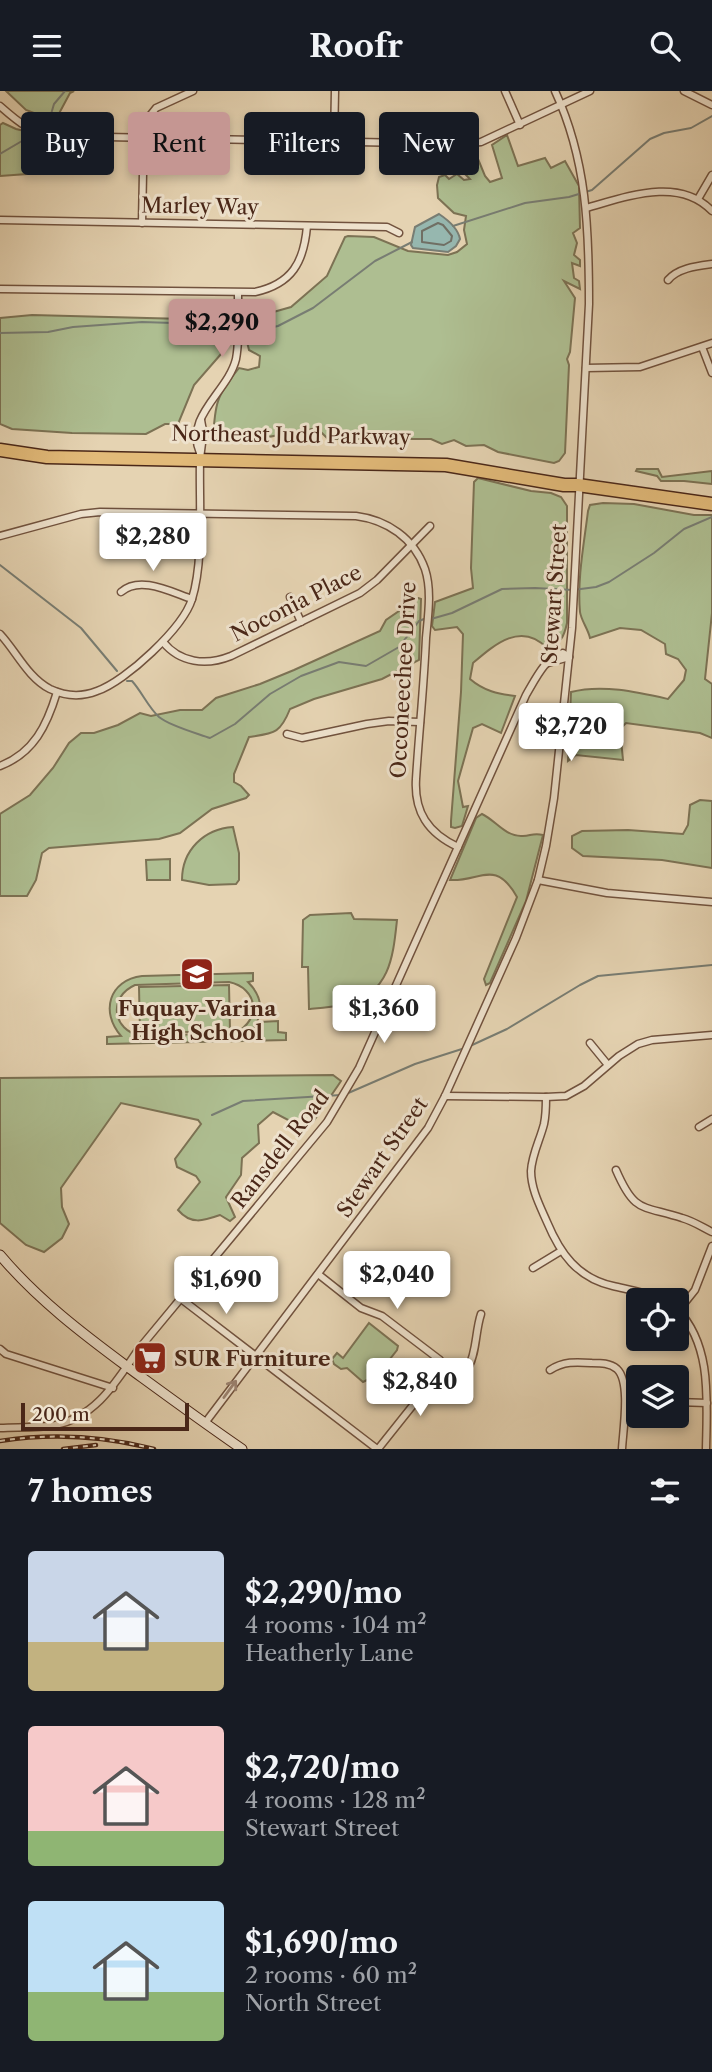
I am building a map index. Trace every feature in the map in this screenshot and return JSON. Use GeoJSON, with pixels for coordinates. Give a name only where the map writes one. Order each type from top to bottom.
{"type":"FeatureCollection","features":[{"type":"Feature","properties":{"kind":"highway","name":"Northeast Judd Parkway"},"geometry":{"type":"LineString","coordinates":[[0,442],[29,449],[200,456]]}},
{"type":"Feature","properties":{"kind":"highway","name":"Northeast Judd Parkway"},"geometry":{"type":"LineString","coordinates":[[0,450],[47,457],[435,457],[481,463],[578,485],[712,503]]}},
{"type":"Feature","properties":{"kind":"main road"},"geometry":{"type":"LineString","coordinates":[[0,1255],[13,1271],[59,1314],[96,1344],[242,1449]]}},
{"type":"Feature","properties":{"kind":"street"},"geometry":{"type":"LineString","coordinates":[[153,112],[156,108],[194,91]]}},
{"type":"Feature","properties":{"kind":"street"},"geometry":{"type":"LineString","coordinates":[[335,91],[335,112]]}},
{"type":"Feature","properties":{"kind":"street"},"geometry":{"type":"LineString","coordinates":[[505,91],[520,125]]}},
{"type":"Feature","properties":{"kind":"street","name":"Stewart Street"},"geometry":{"type":"LineString","coordinates":[[205,1423],[422,1138],[445,1096],[516,938],[538,880],[552,813],[569,657],[589,293],[586,208],[576,147],[555,91]]}},
{"type":"Feature","properties":{"kind":"street"},"geometry":{"type":"LineString","coordinates":[[365,141],[481,142],[590,91]]}},
{"type":"Feature","properties":{"kind":"street"},"geometry":{"type":"LineString","coordinates":[[684,91],[712,105]]}},
{"type":"Feature","properties":{"kind":"street"},"geometry":{"type":"LineString","coordinates":[[0,106],[21,125],[39,134],[57,137],[128,138]]}},
{"type":"Feature","properties":{"kind":"street"},"geometry":{"type":"LineString","coordinates":[[142,223],[143,175]]}},
{"type":"Feature","properties":{"kind":"street"},"geometry":{"type":"LineString","coordinates":[[698,199],[712,175]]}},
{"type":"Feature","properties":{"kind":"street"},"geometry":{"type":"LineString","coordinates":[[586,208],[663,191],[685,193],[698,199],[712,211]]}},
{"type":"Feature","properties":{"kind":"street","name":"Marley Way"},"geometry":{"type":"LineString","coordinates":[[0,220],[387,227],[399,233]]}},
{"type":"Feature","properties":{"kind":"street"},"geometry":{"type":"LineString","coordinates":[[0,289],[238,293],[265,290],[287,278],[302,257],[307,226]]}},
{"type":"Feature","properties":{"kind":"street"},"geometry":{"type":"LineString","coordinates":[[668,280],[679,272],[712,264]]}},
{"type":"Feature","properties":{"kind":"street"},"geometry":{"type":"LineString","coordinates":[[0,634],[37,680],[58,692],[78,695],[104,688],[163,642],[181,622],[192,599],[199,566],[200,456],[204,430],[201,420],[234,365],[238,293]]}},
{"type":"Feature","properties":{"kind":"street"},"geometry":{"type":"LineString","coordinates":[[586,368],[640,367],[712,343]]}},
{"type":"Feature","properties":{"kind":"street"},"geometry":{"type":"LineString","coordinates":[[702,347],[712,373]]}},
{"type":"Feature","properties":{"kind":"street","name":"Occoneechee Drive"},"geometry":{"type":"LineString","coordinates":[[0,536],[91,512],[367,517],[393,528],[411,545],[424,566],[429,591],[416,785],[418,806],[430,828],[438,836],[458,847]]}},
{"type":"Feature","properties":{"kind":"street","name":"Noconia Place"},"geometry":{"type":"LineString","coordinates":[[163,642],[176,655],[187,660],[215,662],[231,656],[350,599],[369,587],[430,526]]}},
{"type":"Feature","properties":{"kind":"street"},"geometry":{"type":"LineString","coordinates":[[121,592],[130,585],[140,585],[167,590],[192,599]]}},
{"type":"Feature","properties":{"kind":"street"},"geometry":{"type":"LineString","coordinates":[[290,597],[301,622]]}},
{"type":"Feature","properties":{"kind":"street","name":"Ransdell Road"},"geometry":{"type":"LineString","coordinates":[[0,1428],[55,1425],[85,1412],[103,1399],[138,1350],[311,1143],[337,1108],[359,1068],[526,695],[548,663],[569,657]]}},
{"type":"Feature","properties":{"kind":"street"},"geometry":{"type":"LineString","coordinates":[[0,766],[19,756],[35,742],[47,722],[58,692]]}},
{"type":"Feature","properties":{"kind":"street"},"geometry":{"type":"LineString","coordinates":[[287,734],[302,738],[367,723],[420,722]]}},
{"type":"Feature","properties":{"kind":"street"},"geometry":{"type":"LineString","coordinates":[[538,880],[607,893],[712,902]]}},
{"type":"Feature","properties":{"kind":"street"},"geometry":{"type":"LineString","coordinates":[[445,1096],[546,1097],[572,1094],[630,1048],[645,1041],[712,1035]]}},
{"type":"Feature","properties":{"kind":"street"},"geometry":{"type":"LineString","coordinates":[[590,1043],[608,1065]]}},
{"type":"Feature","properties":{"kind":"street"},"geometry":{"type":"LineString","coordinates":[[546,1097],[545,1119],[532,1160],[531,1179],[535,1195],[561,1251],[576,1268],[592,1279],[626,1289]]}},
{"type":"Feature","properties":{"kind":"street"},"geometry":{"type":"LineString","coordinates":[[699,1127],[712,1119]]}},
{"type":"Feature","properties":{"kind":"street"},"geometry":{"type":"LineString","coordinates":[[615,1170],[627,1194],[639,1206],[682,1218],[712,1233]]}},
{"type":"Feature","properties":{"kind":"street"},"geometry":{"type":"LineString","coordinates":[[689,1297],[695,1290],[712,1246]]}},
{"type":"Feature","properties":{"kind":"street"},"geometry":{"type":"LineString","coordinates":[[533,1268],[561,1251]]}},
{"type":"Feature","properties":{"kind":"street"},"geometry":{"type":"LineString","coordinates":[[180,1299],[378,1449],[441,1370],[440,1360],[382,1316],[361,1308],[317,1274]]}},
{"type":"Feature","properties":{"kind":"street"},"geometry":{"type":"LineString","coordinates":[[441,1370],[468,1369],[473,1359],[481,1314]]}},
{"type":"Feature","properties":{"kind":"street"},"geometry":{"type":"LineString","coordinates":[[689,1321],[705,1350],[709,1369],[706,1449]]}},
{"type":"Feature","properties":{"kind":"street"},"geometry":{"type":"LineString","coordinates":[[2,1353],[113,1388]]}},
{"type":"Feature","properties":{"kind":"street"},"geometry":{"type":"LineString","coordinates":[[550,1370],[572,1361],[608,1364],[616,1368],[622,1375],[625,1386],[622,1449]]}},
{"type":"Feature","properties":{"kind":"street"},"geometry":{"type":"LineString","coordinates":[[689,1402],[707,1403]]}},
{"type":"Feature","properties":{"kind":"green space"},"geometry":{"type":"Polygon","coordinates":[[[6,91],[74,91],[70,93],[60,112],[26,110],[6,91]]]}},
{"type":"Feature","properties":{"kind":"green space"},"geometry":{"type":"Polygon","coordinates":[[[3,123],[21,130],[21,174],[0,176],[0,125],[3,123]]]}},
{"type":"Feature","properties":{"kind":"green space"},"geometry":{"type":"Polygon","coordinates":[[[507,135],[518,166],[545,158],[551,168],[565,161],[579,186],[580,228],[573,233],[577,243],[574,255],[580,260],[580,266],[572,263],[574,278],[579,281],[580,289],[564,281],[575,298],[567,359],[569,365],[565,453],[559,461],[554,463],[498,452],[484,445],[466,446],[454,440],[442,444],[431,439],[328,439],[317,428],[252,440],[213,439],[216,408],[226,386],[239,368],[248,370],[259,367],[260,356],[249,350],[242,321],[291,307],[327,276],[345,237],[348,236],[374,237],[408,251],[448,255],[457,252],[467,244],[464,230],[466,216],[454,213],[438,198],[439,177],[445,175],[449,179],[458,175],[464,180],[470,179],[466,175],[479,175],[479,161],[490,182],[502,178],[492,145],[507,135]]]}},
{"type":"Feature","properties":{"kind":"green space"},"geometry":{"type":"Polygon","coordinates":[[[32,315],[223,320],[221,354],[194,385],[178,424],[165,424],[146,434],[12,429],[0,424],[0,318],[32,315]]]}},
{"type":"Feature","properties":{"kind":"green space"},"geometry":{"type":"Polygon","coordinates":[[[658,469],[662,477],[712,471],[712,484],[661,481],[657,476],[636,471],[658,469]]]}},
{"type":"Feature","properties":{"kind":"green space"},"geometry":{"type":"Polygon","coordinates":[[[478,478],[551,493],[561,497],[567,506],[567,623],[561,639],[552,646],[547,648],[537,640],[518,636],[499,643],[473,663],[470,679],[491,691],[515,696],[501,733],[482,724],[473,728],[458,781],[463,807],[468,806],[462,826],[455,828],[451,827],[451,821],[463,634],[457,627],[435,630],[432,626],[435,602],[473,588],[471,568],[474,482],[478,478]]]}},
{"type":"Feature","properties":{"kind":"green space"},"geometry":{"type":"Polygon","coordinates":[[[634,504],[694,515],[712,515],[712,613],[705,679],[712,684],[712,738],[700,733],[626,723],[620,729],[623,760],[576,755],[568,761],[571,692],[607,689],[668,699],[684,680],[686,670],[678,659],[666,654],[665,644],[641,630],[620,628],[590,638],[580,612],[581,561],[590,505],[634,504]]]}},
{"type":"Feature","properties":{"kind":"green space"},"geometry":{"type":"Polygon","coordinates":[[[418,598],[421,599],[419,660],[382,679],[290,709],[283,723],[275,731],[249,737],[234,774],[234,782],[249,795],[246,798],[212,809],[180,833],[159,839],[49,848],[42,853],[36,880],[27,896],[0,896],[0,814],[30,795],[53,768],[69,743],[81,733],[94,733],[118,725],[140,713],[151,716],[180,710],[202,710],[216,698],[260,684],[380,631],[386,620],[418,598]]]}},
{"type":"Feature","properties":{"kind":"green space"},"geometry":{"type":"Polygon","coordinates":[[[700,800],[712,801],[712,868],[662,860],[583,856],[572,848],[572,836],[582,831],[628,830],[683,834],[688,825],[690,805],[700,800]]]}},
{"type":"Feature","properties":{"kind":"green space"},"geometry":{"type":"Polygon","coordinates":[[[482,814],[515,835],[543,835],[526,901],[490,983],[486,985],[484,979],[517,897],[509,885],[494,875],[450,880],[476,818],[482,814]]]}},
{"type":"Feature","properties":{"kind":"green space"},"geometry":{"type":"Polygon","coordinates":[[[233,827],[239,853],[239,880],[236,884],[209,885],[182,880],[186,859],[197,843],[213,832],[233,827]]]}},
{"type":"Feature","properties":{"kind":"green space"},"geometry":{"type":"Polygon","coordinates":[[[170,859],[170,880],[147,880],[146,860],[170,859]]]}},
{"type":"Feature","properties":{"kind":"green space"},"geometry":{"type":"Polygon","coordinates":[[[351,913],[354,919],[397,920],[394,947],[387,971],[373,991],[362,998],[348,1004],[309,1009],[308,967],[302,967],[303,920],[310,915],[351,913]]]}},
{"type":"Feature","properties":{"kind":"green space"},"geometry":{"type":"Polygon","coordinates":[[[253,973],[253,981],[248,982],[257,994],[260,1014],[250,1033],[260,1033],[260,1022],[278,1021],[278,1032],[286,1033],[286,1040],[107,1044],[107,1037],[121,1036],[111,1017],[111,999],[115,990],[131,979],[142,976],[253,973]],[[229,982],[135,985],[120,997],[117,1013],[124,1027],[141,1036],[235,1033],[244,1027],[253,1013],[251,997],[239,985],[229,982]]]}},
{"type":"Feature","properties":{"kind":"green space"},"geometry":{"type":"Polygon","coordinates":[[[229,985],[230,1031],[140,1033],[139,987],[229,985]]]}},
{"type":"Feature","properties":{"kind":"green space"},"geometry":{"type":"Polygon","coordinates":[[[333,1075],[341,1081],[313,1122],[290,1121],[273,1112],[258,1125],[259,1143],[242,1158],[241,1175],[226,1197],[235,1217],[230,1221],[220,1215],[193,1220],[178,1210],[200,1182],[196,1176],[177,1167],[175,1159],[201,1124],[198,1120],[121,1103],[61,1188],[62,1207],[69,1224],[62,1238],[44,1252],[26,1245],[0,1223],[0,1078],[333,1075]]]}},
{"type":"Feature","properties":{"kind":"green space"},"geometry":{"type":"Polygon","coordinates":[[[369,1323],[398,1346],[371,1383],[367,1380],[363,1382],[347,1368],[341,1369],[332,1359],[337,1353],[343,1358],[369,1323]]]}},
{"type":"Feature","properties":{"kind":"water"},"geometry":{"type":"Polygon","coordinates":[[[439,214],[457,231],[460,239],[456,246],[448,252],[413,248],[411,245],[415,227],[439,214]]]}},
{"type":"Feature","properties":{"kind":"waterway"},"geometry":{"type":"LineString","coordinates":[[52,112],[54,104],[65,91]]}},
{"type":"Feature","properties":{"kind":"waterway"},"geometry":{"type":"LineString","coordinates":[[453,226],[525,203],[569,197],[592,190],[650,139],[664,133],[691,128],[712,116]]}},
{"type":"Feature","properties":{"kind":"waterway"},"geometry":{"type":"LineString","coordinates":[[0,154],[21,142]]}},
{"type":"Feature","properties":{"kind":"waterway"},"geometry":{"type":"LineString","coordinates":[[248,337],[260,330],[278,326],[313,308],[375,261],[412,242]]}},
{"type":"Feature","properties":{"kind":"waterway"},"geometry":{"type":"LineString","coordinates":[[0,333],[48,332],[73,327],[142,322],[173,323],[193,330],[230,336]]}},
{"type":"Feature","properties":{"kind":"waterway"},"geometry":{"type":"LineString","coordinates":[[431,619],[452,613],[502,589],[573,590],[596,587],[609,582],[654,553],[684,529],[712,517]]}},
{"type":"Feature","properties":{"kind":"waterway"},"geometry":{"type":"LineString","coordinates":[[0,565],[81,628],[117,671]]}},
{"type":"Feature","properties":{"kind":"waterway"},"geometry":{"type":"LineString","coordinates":[[127,681],[132,681],[159,717],[210,738],[235,724],[270,694],[301,676],[339,662],[366,666],[399,647],[419,621],[424,619]]}},
{"type":"Feature","properties":{"kind":"waterway"},"geometry":{"type":"LineString","coordinates":[[470,1046],[507,1029],[598,976],[712,965]]}},
{"type":"Feature","properties":{"kind":"waterway"},"geometry":{"type":"LineString","coordinates":[[346,1094],[415,1064],[465,1048]]}},
{"type":"Feature","properties":{"kind":"waterway"},"geometry":{"type":"LineString","coordinates":[[212,1115],[243,1101],[341,1095]]}},
{"type":"Feature","properties":{"kind":"railway"},"geometry":{"type":"LineString","coordinates":[[0,1441],[77,1437],[154,1449]]}},
{"type":"Feature","properties":{"kind":"railway"},"geometry":{"type":"LineString","coordinates":[[63,1449],[96,1445]]}},
{"type":"Feature","properties":{"kind":"place","name":"Fuquay-Varina High School"},"geometry":{"type":"Point","coordinates":[197,974]}},
{"type":"Feature","properties":{"kind":"place","name":"SUR Furniture"},"geometry":{"type":"Point","coordinates":[150,1358]}}]}
